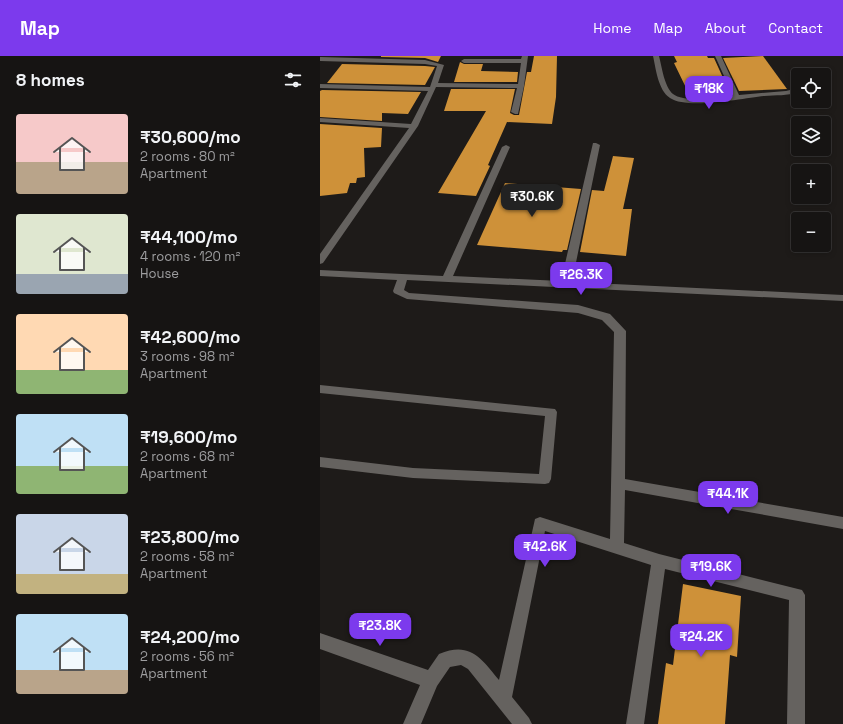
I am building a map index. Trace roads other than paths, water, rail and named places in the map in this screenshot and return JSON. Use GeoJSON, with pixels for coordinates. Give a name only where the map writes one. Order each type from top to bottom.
{"type":"FeatureCollection","features":[{"type":"Feature","properties":{"kind":"street"},"geometry":{"type":"LineString","coordinates":[[656,56],[666,88],[670,96],[675,99],[684,101],[737,98],[783,94],[791,92]]}},
{"type":"Feature","properties":{"kind":"street"},"geometry":{"type":"LineString","coordinates":[[718,56],[737,98]]}},
{"type":"Feature","properties":{"kind":"street"},"geometry":{"type":"LineString","coordinates":[[464,61],[524,58],[521,86],[515,112]]}},
{"type":"Feature","properties":{"kind":"street"},"geometry":{"type":"LineString","coordinates":[[320,59],[433,62],[441,65],[414,126],[320,261]]}},
{"type":"Feature","properties":{"kind":"street"},"geometry":{"type":"LineString","coordinates":[[320,86],[521,86]]}},
{"type":"Feature","properties":{"kind":"street"},"geometry":{"type":"LineString","coordinates":[[320,120],[414,126]]}},
{"type":"Feature","properties":{"kind":"street"},"geometry":{"type":"LineString","coordinates":[[566,284],[596,145]]}},
{"type":"Feature","properties":{"kind":"street"},"geometry":{"type":"LineString","coordinates":[[447,278],[506,147]]}},
{"type":"Feature","properties":{"kind":"street"},"geometry":{"type":"LineString","coordinates":[[320,273],[843,298]]}},
{"type":"Feature","properties":{"kind":"street"},"geometry":{"type":"LineString","coordinates":[[404,276],[398,291],[407,296],[578,309],[606,317],[620,331],[617,548]]}},
{"type":"Feature","properties":{"kind":"street"},"geometry":{"type":"LineString","coordinates":[[618,483],[843,523]]}},
{"type":"Feature","properties":{"kind":"street"},"geometry":{"type":"LineString","coordinates":[[503,699],[540,523],[659,561],[796,595],[796,724]]}},
{"type":"Feature","properties":{"kind":"street"},"geometry":{"type":"LineString","coordinates":[[634,724],[659,561]]}},
{"type":"Feature","properties":{"kind":"street"},"geometry":{"type":"LineString","coordinates":[[320,640],[431,680]]}},
{"type":"Feature","properties":{"kind":"street"},"geometry":{"type":"LineString","coordinates":[[412,724],[431,680],[445,660],[461,657],[474,663],[523,724]]}},
{"type":"Feature","properties":{"kind":"lane"},"geometry":{"type":"LineString","coordinates":[[320,389],[551,412],[544,479],[413,473],[320,462]]}}]}
